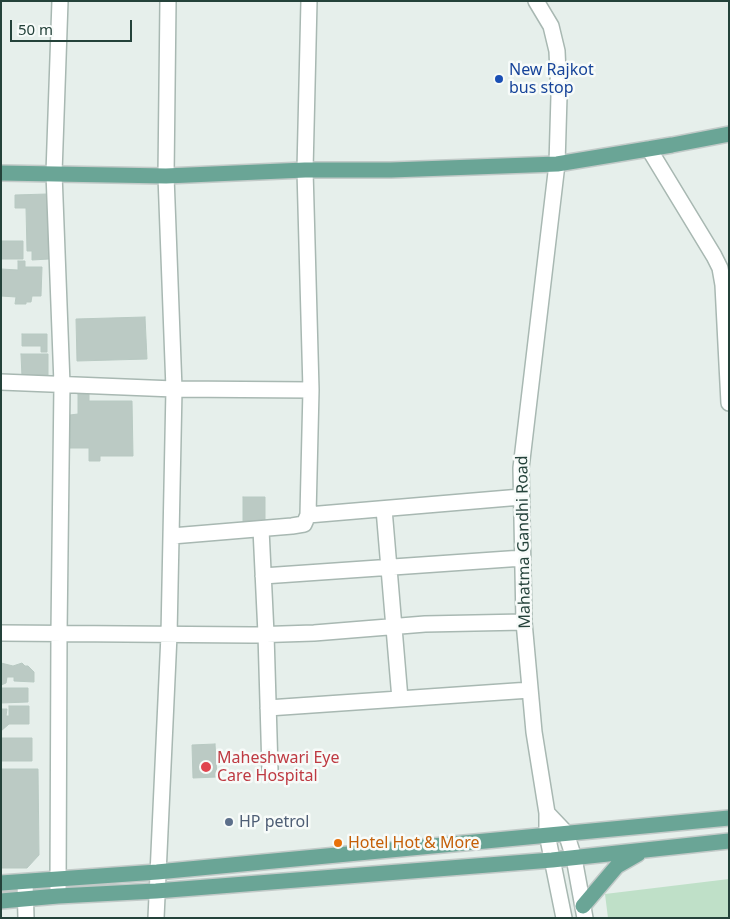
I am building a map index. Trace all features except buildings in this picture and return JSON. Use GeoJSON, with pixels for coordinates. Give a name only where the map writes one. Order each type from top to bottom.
{"type":"FeatureCollection","features":[{"type":"Feature","properties":{"kind":"main road"},"geometry":{"type":"LineString","coordinates":[[1,173],[166,176],[305,170],[391,170],[557,164],[729,134]]}},
{"type":"Feature","properties":{"kind":"main road"},"geometry":{"type":"LineString","coordinates":[[1,883],[157,872],[729,818]]}},
{"type":"Feature","properties":{"kind":"main road"},"geometry":{"type":"LineString","coordinates":[[1,901],[156,891],[552,860],[729,841]]}},
{"type":"Feature","properties":{"kind":"main road"},"geometry":{"type":"LineString","coordinates":[[584,912],[617,866],[644,851]]}},
{"type":"Feature","properties":{"kind":"street"},"geometry":{"type":"LineString","coordinates":[[58,896],[62,384],[54,173],[60,1]]}},
{"type":"Feature","properties":{"kind":"street"},"geometry":{"type":"LineString","coordinates":[[156,918],[169,634],[174,389],[166,176],[168,1]]}},
{"type":"Feature","properties":{"kind":"street"},"geometry":{"type":"LineString","coordinates":[[172,536],[304,524],[308,515],[311,390],[305,170],[310,1]]}},
{"type":"Feature","properties":{"kind":"street"},"geometry":{"type":"LineString","coordinates":[[536,1],[551,26]]}},
{"type":"Feature","properties":{"kind":"street"},"geometry":{"type":"LineString","coordinates":[[551,1],[551,26]]}},
{"type":"Feature","properties":{"kind":"street","name":"Mahatma Gandhi Road"},"geometry":{"type":"LineString","coordinates":[[551,26],[557,51],[559,74],[557,164],[521,468],[521,497],[524,622],[534,732],[547,813],[547,834],[564,918]]}},
{"type":"Feature","properties":{"kind":"street"},"geometry":{"type":"LineString","coordinates":[[649,149],[720,268],[723,285],[729,403]]}},
{"type":"Feature","properties":{"kind":"street"},"geometry":{"type":"LineString","coordinates":[[1,382],[174,389],[311,390]]}},
{"type":"Feature","properties":{"kind":"street"},"geometry":{"type":"LineString","coordinates":[[308,515],[521,497]]}},
{"type":"Feature","properties":{"kind":"street"},"geometry":{"type":"LineString","coordinates":[[384,509],[400,699]]}},
{"type":"Feature","properties":{"kind":"street"},"geometry":{"type":"LineString","coordinates":[[261,529],[270,770]]}},
{"type":"Feature","properties":{"kind":"street"},"geometry":{"type":"LineString","coordinates":[[264,576],[523,558]]}},
{"type":"Feature","properties":{"kind":"street"},"geometry":{"type":"LineString","coordinates":[[1,633],[314,633],[425,624],[524,622]]}},
{"type":"Feature","properties":{"kind":"street"},"geometry":{"type":"LineString","coordinates":[[268,708],[530,690]]}},
{"type":"Feature","properties":{"kind":"street"},"geometry":{"type":"LineString","coordinates":[[547,813],[566,833],[574,858],[584,912]]}},
{"type":"Feature","properties":{"kind":"street"},"geometry":{"type":"LineString","coordinates":[[25,882],[26,918]]}},
{"type":"Feature","properties":{"kind":"green space"},"geometry":{"type":"Polygon","coordinates":[[[729,879],[729,918],[608,918],[605,894],[729,879]]]}},
{"type":"Feature","properties":{"kind":"place","name":"New Rajkot bus stop"},"geometry":{"type":"Point","coordinates":[499,79]}},
{"type":"Feature","properties":{"kind":"place","name":"Maheshwari Eye Care Hospital"},"geometry":{"type":"Point","coordinates":[206,767]}},
{"type":"Feature","properties":{"kind":"place","name":"HP petrol"},"geometry":{"type":"Point","coordinates":[229,822]}},
{"type":"Feature","properties":{"kind":"place","name":"Hotel Hot & More"},"geometry":{"type":"Point","coordinates":[338,843]}}]}
